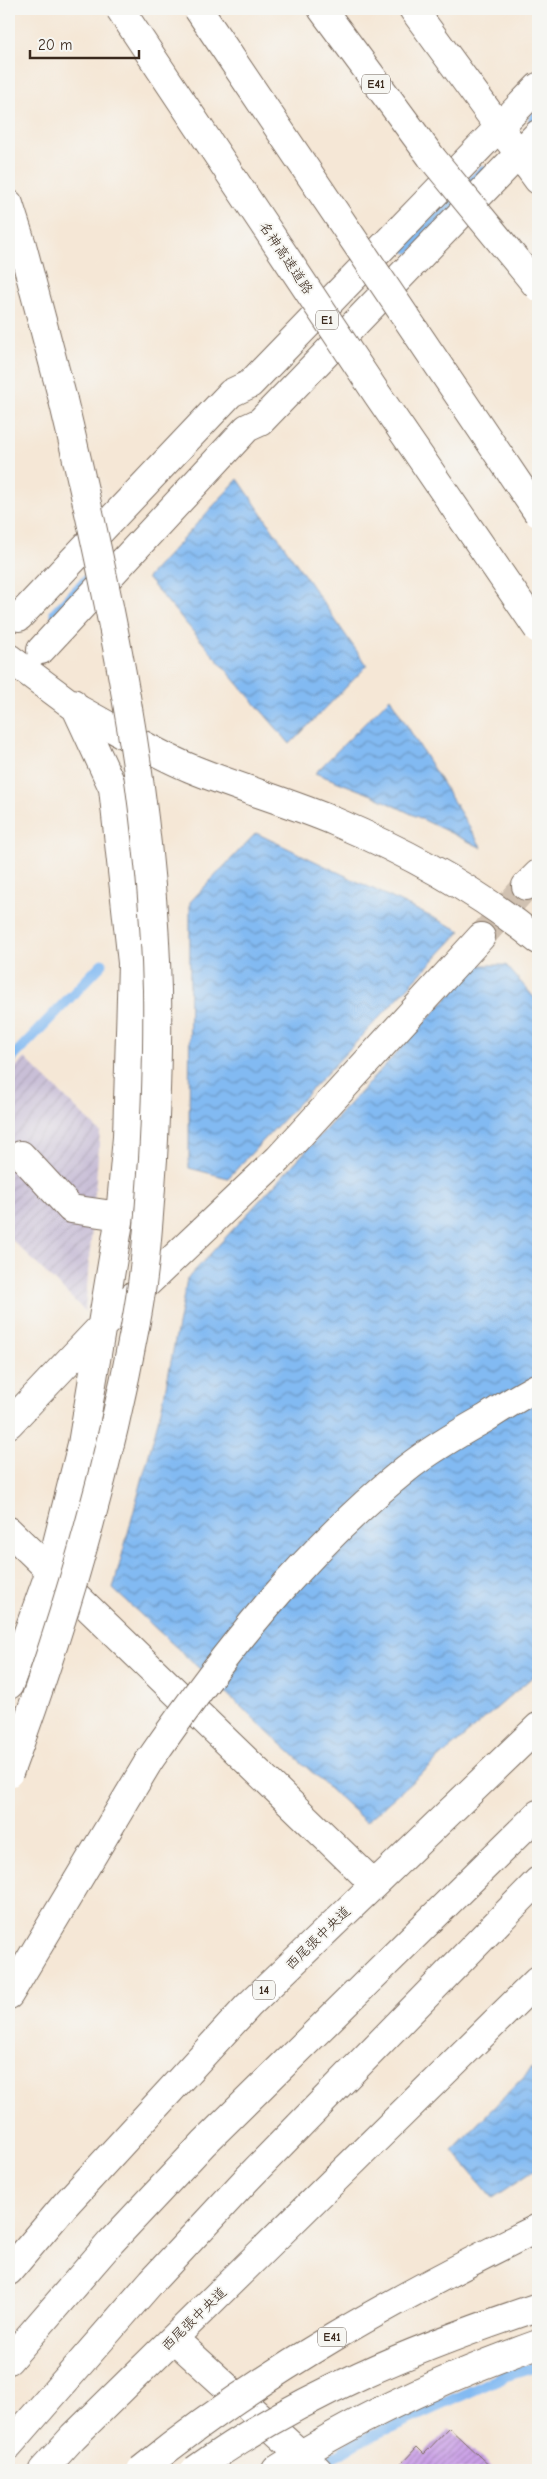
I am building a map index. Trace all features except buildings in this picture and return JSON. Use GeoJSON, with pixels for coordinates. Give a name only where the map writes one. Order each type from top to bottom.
{"type":"FeatureCollection","features":[{"type":"Feature","properties":{"kind":"main road","name":"名神高速道路"},"geometry":{"type":"LineString","coordinates":[[120,9],[377,394],[538,629]]}},
{"type":"Feature","properties":{"kind":"main road"},"geometry":{"type":"LineString","coordinates":[[198,9],[538,513]]}},
{"type":"Feature","properties":{"kind":"main road","name":"E41"},"geometry":{"type":"LineString","coordinates":[[322,9],[432,158],[538,287]]}},
{"type":"Feature","properties":{"kind":"main road"},"geometry":{"type":"LineString","coordinates":[[413,9],[538,180]]}},
{"type":"Feature","properties":{"kind":"main road"},"geometry":{"type":"LineString","coordinates":[[9,1685],[50,1571],[82,1444],[120,1216],[128,1137],[132,963],[112,788],[76,708],[14,607],[231,393],[250,384],[538,87]]}},
{"type":"Feature","properties":{"kind":"main road"},"geometry":{"type":"LineString","coordinates":[[41,650],[247,428],[260,422],[538,134]]}},
{"type":"Feature","properties":{"kind":"main road"},"geometry":{"type":"LineString","coordinates":[[9,204],[22,245],[63,400],[112,624],[134,750],[148,870],[157,989],[156,1107],[150,1215],[134,1334],[84,1543],[9,1773]]}},
{"type":"Feature","properties":{"kind":"main road"},"geometry":{"type":"LineString","coordinates":[[9,658],[76,708],[188,768],[335,821],[422,862],[470,890],[509,916],[538,940]]}},
{"type":"Feature","properties":{"kind":"main road"},"geometry":{"type":"LineString","coordinates":[[9,1424],[102,1326],[278,1159],[481,937]]}},
{"type":"Feature","properties":{"kind":"main road"},"geometry":{"type":"LineString","coordinates":[[21,1155],[71,1209],[120,1216]]}},
{"type":"Feature","properties":{"kind":"main road"},"geometry":{"type":"LineString","coordinates":[[9,1994],[149,1761],[196,1693],[251,1624],[302,1566],[352,1515],[408,1468],[469,1428],[538,1388]]}},
{"type":"Feature","properties":{"kind":"main road"},"geometry":{"type":"LineString","coordinates":[[9,1531],[374,1884]]}},
{"type":"Feature","properties":{"kind":"main road","name":"西尾張中央道"},"geometry":{"type":"LineString","coordinates":[[9,2271],[65,2205],[248,2006],[538,1727]]}},
{"type":"Feature","properties":{"kind":"main road"},"geometry":{"type":"LineString","coordinates":[[9,2360],[111,2242],[204,2143],[294,2052],[538,1814]]}},
{"type":"Feature","properties":{"kind":"main road"},"geometry":{"type":"LineString","coordinates":[[9,2445],[152,2281],[268,2157],[538,1881]]}},
{"type":"Feature","properties":{"kind":"main road","name":"西尾張中央道"},"geometry":{"type":"LineString","coordinates":[[42,2470],[73,2437],[538,1980]]}},
{"type":"Feature","properties":{"kind":"main road","name":"E41"},"geometry":{"type":"LineString","coordinates":[[141,2470],[253,2388],[338,2333],[430,2281],[538,2228]]}},
{"type":"Feature","properties":{"kind":"main road"},"geometry":{"type":"LineString","coordinates":[[195,2470],[222,2451],[313,2398],[390,2361],[470,2330],[538,2307]]}},
{"type":"Feature","properties":{"kind":"main road"},"geometry":{"type":"LineString","coordinates":[[174,2339],[310,2462]]}},
{"type":"Feature","properties":{"kind":"main road"},"geometry":{"type":"LineString","coordinates":[[276,2470],[310,2462],[345,2428],[419,2391],[480,2365],[538,2344]]}},
{"type":"Feature","properties":{"kind":"shaded area"},"geometry":{"type":"Polygon","coordinates":[[[25,1058],[100,1132],[85,1311],[9,1237],[9,1074],[25,1058]]]}},
{"type":"Feature","properties":{"kind":"water"},"geometry":{"type":"Polygon","coordinates":[[[238,479],[367,666],[290,744],[147,578],[238,479]]]}},
{"type":"Feature","properties":{"kind":"water"},"geometry":{"type":"Polygon","coordinates":[[[390,698],[482,848],[372,795],[315,773],[390,698]]]}},
{"type":"Feature","properties":{"kind":"water"},"geometry":{"type":"Polygon","coordinates":[[[256,833],[461,931],[228,1178],[189,1168],[190,902],[256,833]]]}},
{"type":"Feature","properties":{"kind":"water"},"geometry":{"type":"Polygon","coordinates":[[[478,965],[506,965],[538,1002],[538,1672],[366,1822],[113,1589],[163,1402],[187,1279],[478,965]]]}},
{"type":"Feature","properties":{"kind":"water"},"geometry":{"type":"Polygon","coordinates":[[[538,2062],[538,2168],[493,2198],[452,2150],[538,2062]]]}},
{"type":"Feature","properties":{"kind":"waterway"},"geometry":{"type":"LineString","coordinates":[[534,119],[538,114]]}},
{"type":"Feature","properties":{"kind":"waterway"},"geometry":{"type":"LineString","coordinates":[[408,248],[483,171]]}},
{"type":"Feature","properties":{"kind":"waterway"},"geometry":{"type":"LineString","coordinates":[[55,613],[99,567]]}},
{"type":"Feature","properties":{"kind":"waterway"},"geometry":{"type":"LineString","coordinates":[[9,1061],[102,964]]}},
{"type":"Feature","properties":{"kind":"waterway"},"geometry":{"type":"LineString","coordinates":[[332,2458],[356,2443],[505,2376],[538,2366]]}},
{"type":"Feature","properties":{"kind":"tunnel"},"geometry":{"type":"LineString","coordinates":[[481,937],[526,886]]}}]}
